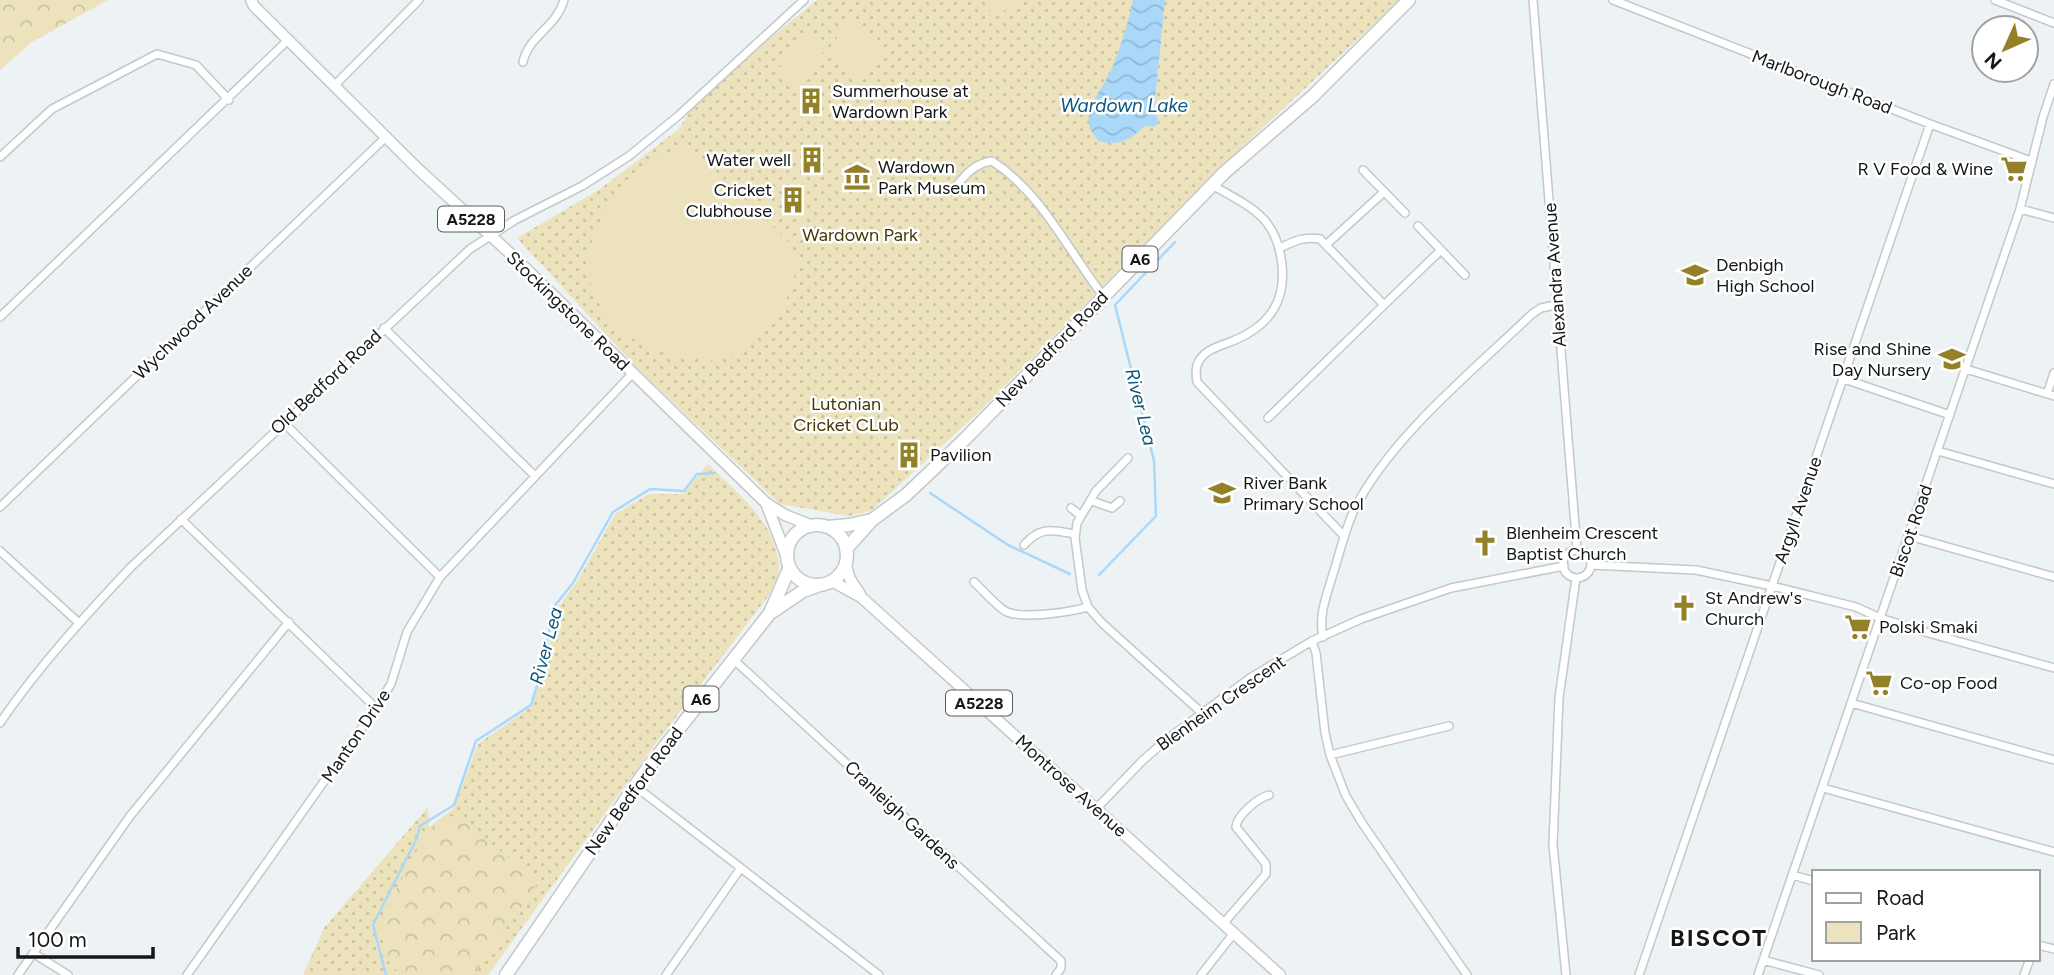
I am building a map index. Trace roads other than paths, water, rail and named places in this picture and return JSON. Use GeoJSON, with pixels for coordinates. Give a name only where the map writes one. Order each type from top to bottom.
{"type":"FeatureCollection","features":[{"type":"Feature","properties":{"kind":"highway","name":"New Bedford Road"},"geometry":{"type":"LineString","coordinates":[[846,548],[873,520],[906,495],[965,439],[1212,185],[1312,96],[1409,0]]}},
{"type":"Feature","properties":{"kind":"highway","name":"New Bedford Road"},"geometry":{"type":"LineString","coordinates":[[827,527],[873,520]]}},
{"type":"Feature","properties":{"kind":"highway"},"geometry":{"type":"LineString","coordinates":[[810,526],[827,527],[842,539],[846,548],[846,565],[843,571],[832,582],[817,586],[801,582],[789,569],[786,555],[793,536],[810,526]]}},
{"type":"Feature","properties":{"kind":"highway","name":"New Bedford Road"},"geometry":{"type":"LineString","coordinates":[[770,613],[789,569]]}},
{"type":"Feature","properties":{"kind":"highway","name":"New Bedford Road"},"geometry":{"type":"LineString","coordinates":[[506,975],[635,786],[732,658],[770,613],[803,591],[817,586]]}},
{"type":"Feature","properties":{"kind":"main road","name":"Stockingstone Road"},"geometry":{"type":"LineString","coordinates":[[251,0],[386,137],[514,257],[766,503],[810,526]]}},
{"type":"Feature","properties":{"kind":"main road","name":"Stockingstone Road"},"geometry":{"type":"LineString","coordinates":[[766,503],[786,555]]}},
{"type":"Feature","properties":{"kind":"main road","name":"Montrose Avenue"},"geometry":{"type":"LineString","coordinates":[[846,565],[850,579],[861,597]]}},
{"type":"Feature","properties":{"kind":"main road","name":"Montrose Avenue"},"geometry":{"type":"LineString","coordinates":[[832,582],[861,597],[1280,975]]}},
{"type":"Feature","properties":{"kind":"street"},"geometry":{"type":"LineString","coordinates":[[334,86],[419,0]]}},
{"type":"Feature","properties":{"kind":"street"},"geometry":{"type":"LineString","coordinates":[[523,62],[526,50],[560,14],[564,0]]}},
{"type":"Feature","properties":{"kind":"street","name":"Old Bedford Road"},"geometry":{"type":"LineString","coordinates":[[0,723],[79,623],[181,519],[470,248],[582,186],[629,156],[804,0]]}},
{"type":"Feature","properties":{"kind":"street","name":"Alexandra Avenue"},"geometry":{"type":"LineString","coordinates":[[1533,0],[1577,550]]}},
{"type":"Feature","properties":{"kind":"street","name":"Marlborough Road"},"geometry":{"type":"LineString","coordinates":[[1613,0],[2031,161]]}},
{"type":"Feature","properties":{"kind":"street"},"geometry":{"type":"LineString","coordinates":[[1995,0],[2054,23]]}},
{"type":"Feature","properties":{"kind":"street"},"geometry":{"type":"LineString","coordinates":[[0,317],[229,100],[288,40]]}},
{"type":"Feature","properties":{"kind":"street"},"geometry":{"type":"LineString","coordinates":[[0,157],[52,109],[158,54],[196,65],[229,100]]}},
{"type":"Feature","properties":{"kind":"street","name":"Biscot Road"},"geometry":{"type":"LineString","coordinates":[[1758,975],[2020,209],[2054,83]]}},
{"type":"Feature","properties":{"kind":"street","name":"Argyll Avenue"},"geometry":{"type":"LineString","coordinates":[[1639,975],[1930,124]]}},
{"type":"Feature","properties":{"kind":"street","name":"Wychwood Avenue"},"geometry":{"type":"LineString","coordinates":[[0,507],[386,137]]}},
{"type":"Feature","properties":{"kind":"street"},"geometry":{"type":"LineString","coordinates":[[952,191],[972,168],[980,163],[992,161],[1010,173],[1042,208],[1104,297]]}},
{"type":"Feature","properties":{"kind":"street"},"geometry":{"type":"LineString","coordinates":[[1363,170],[1405,213]]}},
{"type":"Feature","properties":{"kind":"street"},"geometry":{"type":"LineString","coordinates":[[1212,185],[1259,213],[1272,228],[1280,248],[1282,294],[1275,309],[1262,324],[1244,337],[1209,350],[1199,361],[1197,382],[1344,536]]}},
{"type":"Feature","properties":{"kind":"street"},"geometry":{"type":"LineString","coordinates":[[1326,244],[1384,192]]}},
{"type":"Feature","properties":{"kind":"street"},"geometry":{"type":"LineString","coordinates":[[2020,209],[2054,218]]}},
{"type":"Feature","properties":{"kind":"street"},"geometry":{"type":"LineString","coordinates":[[1418,226],[1465,275]]}},
{"type":"Feature","properties":{"kind":"street"},"geometry":{"type":"LineString","coordinates":[[1280,248],[1310,237],[1320,239],[1384,305]]}},
{"type":"Feature","properties":{"kind":"street"},"geometry":{"type":"LineString","coordinates":[[1268,418],[1441,250]]}},
{"type":"Feature","properties":{"kind":"street"},"geometry":{"type":"LineString","coordinates":[[1323,637],[1321,618],[1344,536],[1366,490],[1409,435],[1532,314],[1541,307],[1556,305]]}},
{"type":"Feature","properties":{"kind":"street"},"geometry":{"type":"LineString","coordinates":[[384,328],[535,476]]}},
{"type":"Feature","properties":{"kind":"street"},"geometry":{"type":"LineString","coordinates":[[1966,369],[2051,395],[2054,373]]}},
{"type":"Feature","properties":{"kind":"street","name":"Manton Drive"},"geometry":{"type":"LineString","coordinates":[[187,975],[376,708],[391,684],[407,632],[440,576],[632,374]]}},
{"type":"Feature","properties":{"kind":"street"},"geometry":{"type":"LineString","coordinates":[[1843,379],[1950,415]]}},
{"type":"Feature","properties":{"kind":"street"},"geometry":{"type":"LineString","coordinates":[[283,422],[440,576]]}},
{"type":"Feature","properties":{"kind":"street"},"geometry":{"type":"LineString","coordinates":[[1938,451],[2054,484]]}},
{"type":"Feature","properties":{"kind":"street"},"geometry":{"type":"LineString","coordinates":[[1128,458],[1096,491],[1080,515],[1075,534],[1082,590],[1088,607],[1101,623],[1202,713]]}},
{"type":"Feature","properties":{"kind":"street"},"geometry":{"type":"LineString","coordinates":[[1091,501],[1112,508],[1120,501]]}},
{"type":"Feature","properties":{"kind":"street"},"geometry":{"type":"LineString","coordinates":[[1071,508],[1080,515]]}},
{"type":"Feature","properties":{"kind":"street"},"geometry":{"type":"LineString","coordinates":[[181,519],[376,708]]}},
{"type":"Feature","properties":{"kind":"street"},"geometry":{"type":"LineString","coordinates":[[1024,545],[1042,530],[1075,534]]}},
{"type":"Feature","properties":{"kind":"street"},"geometry":{"type":"LineString","coordinates":[[1909,536],[2054,577]]}},
{"type":"Feature","properties":{"kind":"street"},"geometry":{"type":"LineString","coordinates":[[1577,550],[1589,556],[1591,565],[1584,576],[1576,578],[1568,574],[1564,566],[1568,554],[1577,550]]}},
{"type":"Feature","properties":{"kind":"street"},"geometry":{"type":"LineString","coordinates":[[0,551],[79,623]]}},
{"type":"Feature","properties":{"kind":"street"},"geometry":{"type":"LineString","coordinates":[[1591,565],[1696,570],[1772,586],[1856,607],[1880,618],[2054,668]]}},
{"type":"Feature","properties":{"kind":"street","name":"Blenheim Crescent"},"geometry":{"type":"LineString","coordinates":[[1096,809],[1142,761],[1202,713],[1250,678],[1312,642],[1391,607],[1451,588],[1564,566]]}},
{"type":"Feature","properties":{"kind":"street"},"geometry":{"type":"LineString","coordinates":[[1566,975],[1553,845],[1559,698],[1576,578]]}},
{"type":"Feature","properties":{"kind":"street"},"geometry":{"type":"LineString","coordinates":[[974,582],[1006,612],[1044,614],[1088,607]]}},
{"type":"Feature","properties":{"kind":"street"},"geometry":{"type":"LineString","coordinates":[[18,975],[130,816],[289,622]]}},
{"type":"Feature","properties":{"kind":"street"},"geometry":{"type":"LineString","coordinates":[[1312,642],[1316,653],[1321,706],[1330,755],[1346,796],[1467,975]]}},
{"type":"Feature","properties":{"kind":"street","name":"Cranleigh Gardens"},"geometry":{"type":"LineString","coordinates":[[732,658],[1061,961],[1061,968],[1056,975]]}},
{"type":"Feature","properties":{"kind":"street"},"geometry":{"type":"LineString","coordinates":[[1851,703],[2054,760]]}},
{"type":"Feature","properties":{"kind":"street"},"geometry":{"type":"LineString","coordinates":[[1330,755],[1449,726]]}},
{"type":"Feature","properties":{"kind":"street"},"geometry":{"type":"LineString","coordinates":[[635,786],[879,975]]}},
{"type":"Feature","properties":{"kind":"street"},"geometry":{"type":"LineString","coordinates":[[1823,788],[2054,852]]}},
{"type":"Feature","properties":{"kind":"street"},"geometry":{"type":"LineString","coordinates":[[1223,923],[1266,874],[1266,864],[1236,827],[1236,821],[1269,795]]}},
{"type":"Feature","properties":{"kind":"street"},"geometry":{"type":"LineString","coordinates":[[666,975],[740,869]]}},
{"type":"Feature","properties":{"kind":"street"},"geometry":{"type":"LineString","coordinates":[[1792,875],[1812,880]]}},
{"type":"Feature","properties":{"kind":"street"},"geometry":{"type":"LineString","coordinates":[[1201,975],[1234,933]]}},
{"type":"Feature","properties":{"kind":"street"},"geometry":{"type":"LineString","coordinates":[[33,953],[68,975]]}},
{"type":"Feature","properties":{"kind":"street"},"geometry":{"type":"LineString","coordinates":[[1763,960],[1819,975]]}},
{"type":"Feature","properties":{"kind":"water","name":"Wardown Lake"},"geometry":{"type":"Polygon","coordinates":[[[1133,0],[1165,0],[1154,110],[1159,122],[1154,127],[1145,126],[1123,141],[1098,141],[1089,126],[1090,111],[1118,53],[1133,0]]]}},
{"type":"Feature","properties":{"kind":"waterway","name":"River Lea"},"geometry":{"type":"LineString","coordinates":[[1099,575],[1156,516],[1154,461],[1115,305],[1175,242]]}},
{"type":"Feature","properties":{"kind":"waterway","name":"River Lea"},"geometry":{"type":"LineString","coordinates":[[386,975],[373,925],[417,838],[420,826],[454,805],[476,741],[531,705],[543,667],[553,608],[573,583],[613,512],[650,489],[684,491],[697,474],[715,473]]}},
{"type":"Feature","properties":{"kind":"waterway","name":"River Lea"},"geometry":{"type":"LineString","coordinates":[[930,493],[1008,545],[1070,574]]}},
{"type":"Feature","properties":{"kind":"place","name":"Summerhouse at Wardown Park"},"geometry":{"type":"Point","coordinates":[811,101]}},
{"type":"Feature","properties":{"kind":"place","name":"Water well"},"geometry":{"type":"Point","coordinates":[812,160]}},
{"type":"Feature","properties":{"kind":"place","name":"R V Food & Wine"},"geometry":{"type":"Point","coordinates":[2014,169]}},
{"type":"Feature","properties":{"kind":"place","name":"Wardown Park Museum"},"geometry":{"type":"Point","coordinates":[857,177]}},
{"type":"Feature","properties":{"kind":"place","name":"Cricket Clubhouse"},"geometry":{"type":"Point","coordinates":[793,200]}},
{"type":"Feature","properties":{"kind":"place","name":"Denbigh High School"},"geometry":{"type":"Point","coordinates":[1695,275]}},
{"type":"Feature","properties":{"kind":"place","name":"Rise and Shine Day Nursery"},"geometry":{"type":"Point","coordinates":[1952,359]}},
{"type":"Feature","properties":{"kind":"place","name":"Pavilion"},"geometry":{"type":"Point","coordinates":[909,455]}},
{"type":"Feature","properties":{"kind":"place","name":"River Bank Primary School"},"geometry":{"type":"Point","coordinates":[1222,493]}},
{"type":"Feature","properties":{"kind":"place","name":"Blenheim Crescent Baptist Church"},"geometry":{"type":"Point","coordinates":[1485,543]}},
{"type":"Feature","properties":{"kind":"place","name":"St Andrew's Church"},"geometry":{"type":"Point","coordinates":[1684,608]}},
{"type":"Feature","properties":{"kind":"place","name":"Polski Smaki"},"geometry":{"type":"Point","coordinates":[1858,627]}},
{"type":"Feature","properties":{"kind":"place","name":"Co-op Food"},"geometry":{"type":"Point","coordinates":[1879,683]}},
{"type":"Feature","properties":{"kind":"district","name":"BISCOT"},"geometry":{"type":"Point","coordinates":[1719,937]}},
{"type":"Feature","properties":{"kind":"park label","name":"Wardown Park"},"geometry":{"type":"Point","coordinates":[860,235]}},
{"type":"Feature","properties":{"kind":"park label","name":"Lutonian Cricket CLub"},"geometry":{"type":"Point","coordinates":[846,414]}}]}
